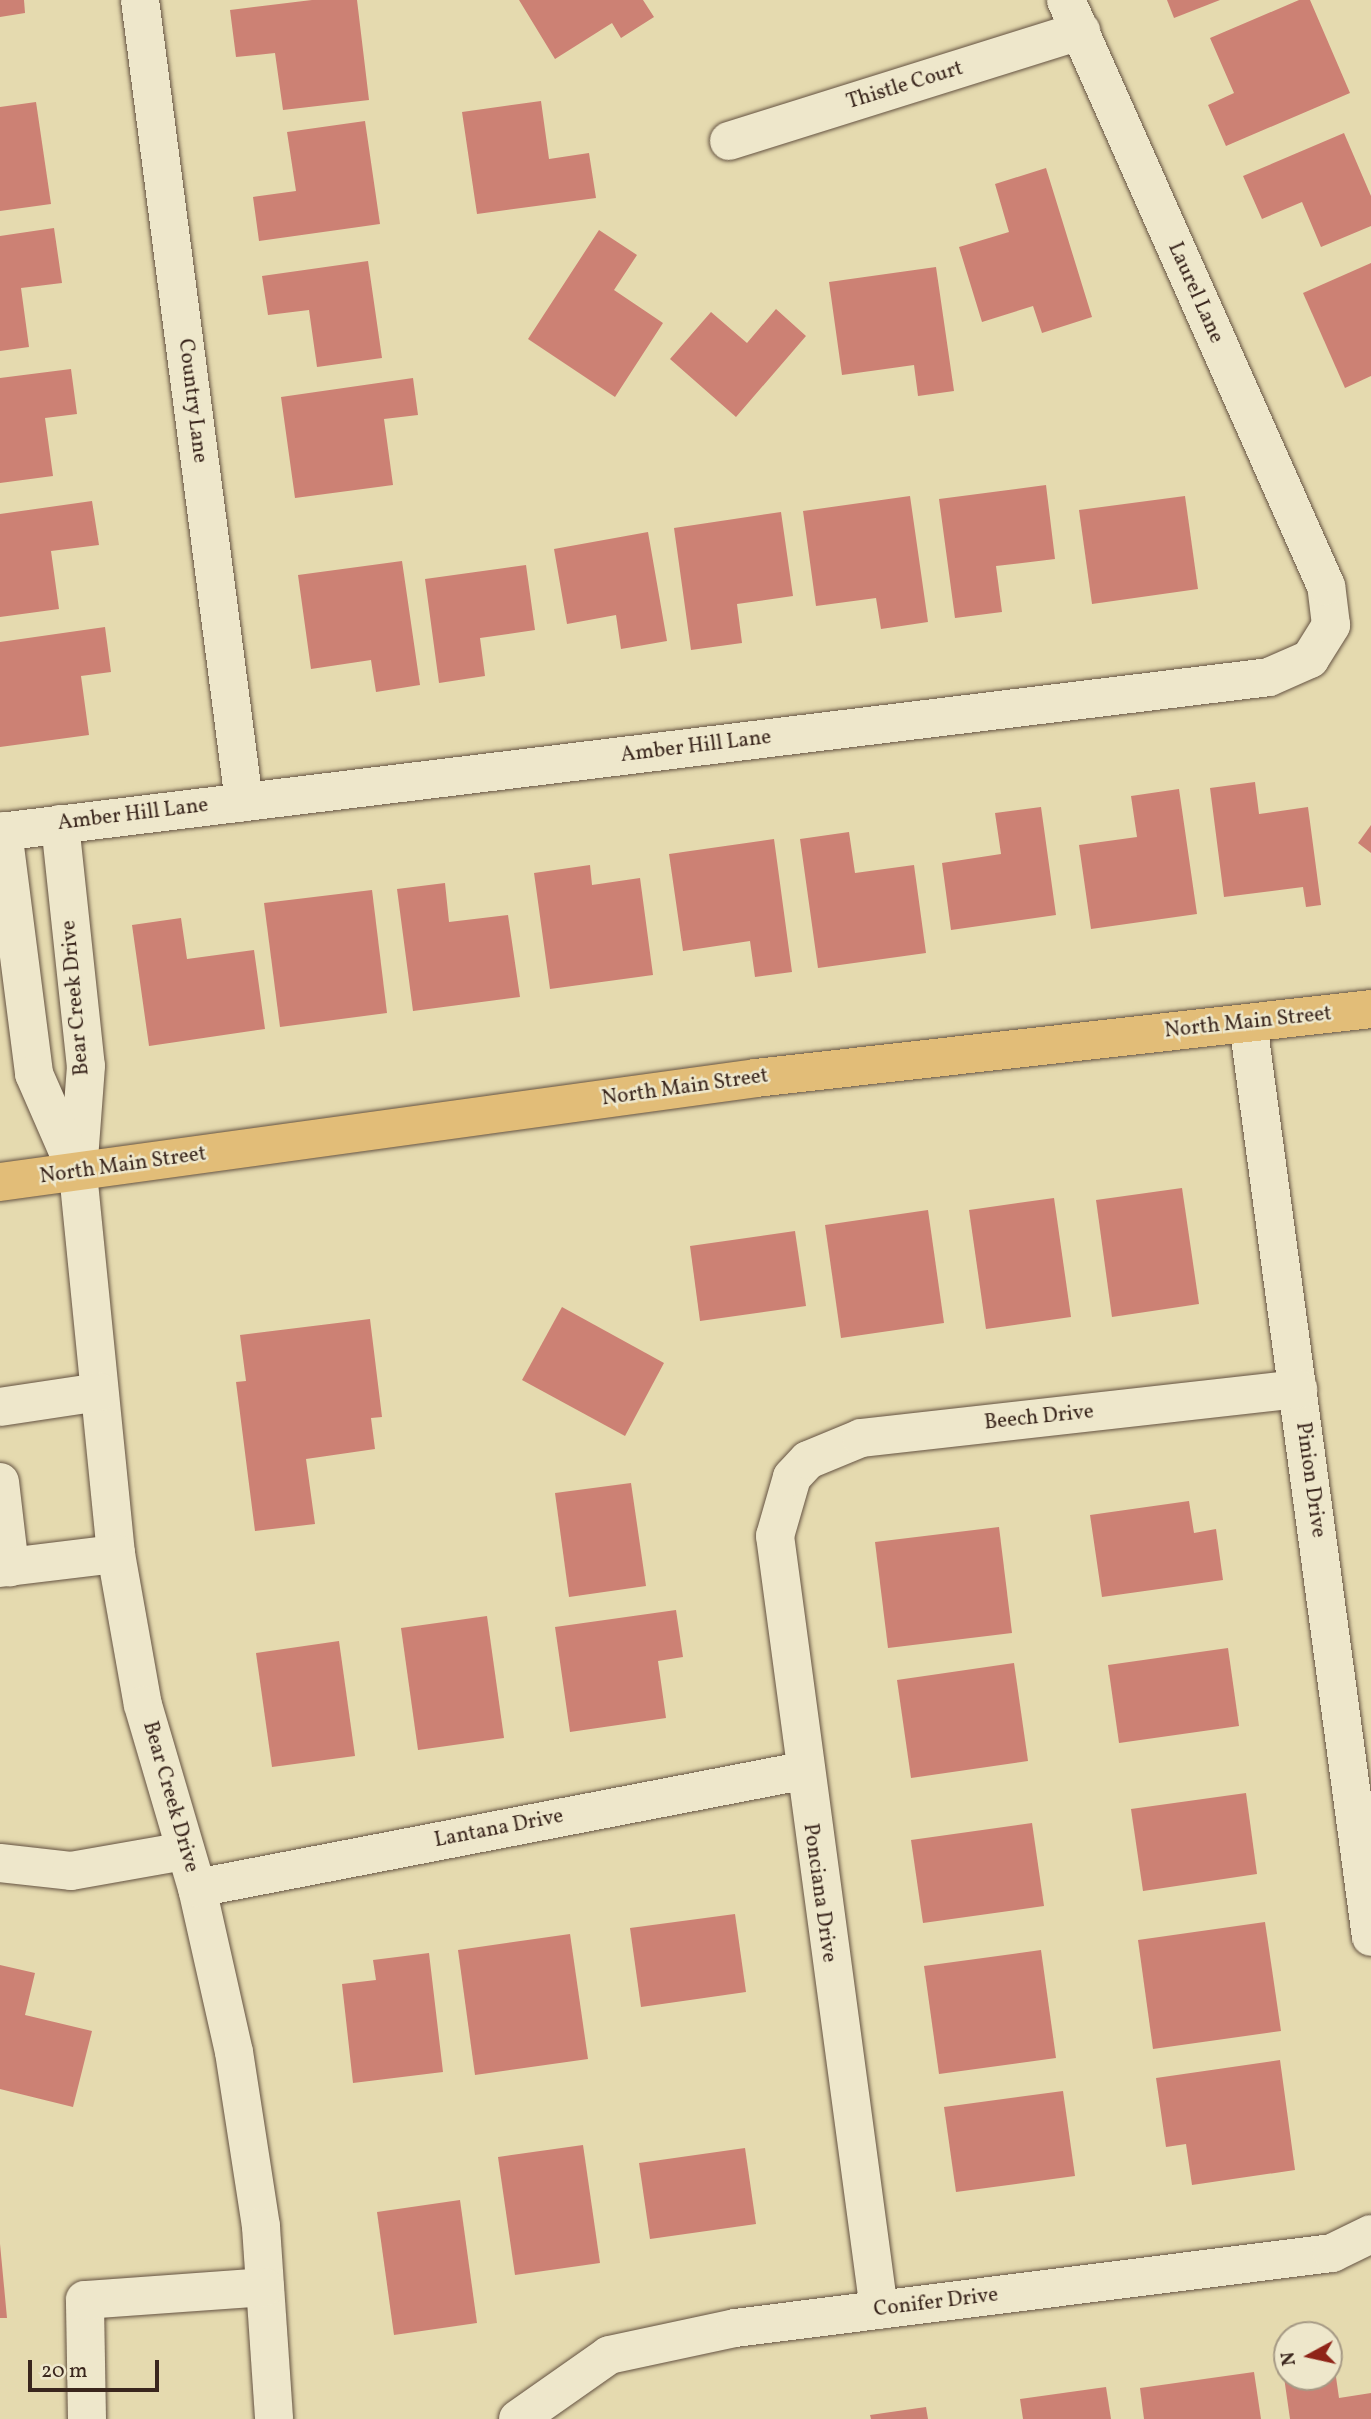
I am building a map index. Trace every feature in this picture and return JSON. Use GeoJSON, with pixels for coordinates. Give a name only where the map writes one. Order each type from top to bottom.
{"type":"FeatureCollection","features":[{"type":"Feature","properties":{"kind":"main road","name":"North Main Street"},"geometry":{"type":"LineString","coordinates":[[0,1182],[756,1078],[1371,1009]]}},
{"type":"Feature","properties":{"kind":"street","name":"Country Lane"},"geometry":{"type":"LineString","coordinates":[[140,0],[244,802]]}},
{"type":"Feature","properties":{"kind":"street","name":"Thistle Court"},"geometry":{"type":"LineString","coordinates":[[729,141],[1074,15]]}},
{"type":"Feature","properties":{"kind":"street","name":"Laurel Lane"},"geometry":{"type":"LineString","coordinates":[[1074,15],[1326,586]]}},
{"type":"Feature","properties":{"kind":"street","name":"Amber Hill Lane"},"geometry":{"type":"LineString","coordinates":[[1,831],[1269,677],[1310,659],[1331,625],[1326,586]]}},
{"type":"Feature","properties":{"kind":"street","name":"Bear Creek Drive"},"geometry":{"type":"LineString","coordinates":[[60,824],[86,1066],[78,1173],[116,1554],[143,1705],[197,1888],[234,2053],[265,2287],[274,2419]]}},
{"type":"Feature","properties":{"kind":"street","name":"Bear Creek Drive"},"geometry":{"type":"LineString","coordinates":[[1,831],[34,1074],[78,1173]]}},
{"type":"Feature","properties":{"kind":"street","name":"Pinion Drive"},"geometry":{"type":"LineString","coordinates":[[1248,1023],[1371,1937]]}},
{"type":"Feature","properties":{"kind":"street","name":"Beech Drive"},"geometry":{"type":"LineString","coordinates":[[792,1477],[808,1460],[861,1438],[1298,1389]]}},
{"type":"Feature","properties":{"kind":"street"},"geometry":{"type":"LineString","coordinates":[[0,1407],[99,1392]]}},
{"type":"Feature","properties":{"kind":"street","name":"Ponciana Drive"},"geometry":{"type":"LineString","coordinates":[[792,1477],[775,1536],[802,1771],[879,2310]]}},
{"type":"Feature","properties":{"kind":"street"},"geometry":{"type":"LineString","coordinates":[[0,1482],[5,1567],[116,1554]]}},
{"type":"Feature","properties":{"kind":"street","name":"Lantana Drive"},"geometry":{"type":"LineString","coordinates":[[197,1888],[802,1771]]}},
{"type":"Feature","properties":{"kind":"street"},"geometry":{"type":"LineString","coordinates":[[0,1863],[71,1871],[186,1851]]}},
{"type":"Feature","properties":{"kind":"street","name":"Conifer Drive"},"geometry":{"type":"LineString","coordinates":[[518,2419],[609,2355],[736,2328],[1332,2253],[1371,2234]]}},
{"type":"Feature","properties":{"kind":"street"},"geometry":{"type":"LineString","coordinates":[[87,2419],[85,2300],[265,2287]]}},
{"type":"Feature","properties":{"kind":"building"},"geometry":{"type":"Polygon","coordinates":[[[0,0],[24,0],[25,13],[0,17],[0,0]]]}},
{"type":"Feature","properties":{"kind":"building"},"geometry":{"type":"Polygon","coordinates":[[[312,0],[357,0],[369,100],[283,110],[275,53],[236,57],[230,10],[312,0]]]}},
{"type":"Feature","properties":{"kind":"building"},"geometry":{"type":"Polygon","coordinates":[[[519,0],[643,0],[654,17],[621,38],[612,23],[555,59],[519,0]]]}},
{"type":"Feature","properties":{"kind":"building"},"geometry":{"type":"Polygon","coordinates":[[[1167,0],[1220,0],[1174,18],[1167,0]]]}},
{"type":"Feature","properties":{"kind":"building"},"geometry":{"type":"Polygon","coordinates":[[[1299,0],[1310,0],[1350,93],[1226,146],[1208,105],[1234,93],[1210,38],[1299,0]]]}},
{"type":"Feature","properties":{"kind":"building"},"geometry":{"type":"Polygon","coordinates":[[[541,101],[549,159],[589,153],[596,198],[477,214],[462,112],[541,101]]]}},
{"type":"Feature","properties":{"kind":"building"},"geometry":{"type":"Polygon","coordinates":[[[36,102],[51,204],[0,211],[0,107],[36,102]]]}},
{"type":"Feature","properties":{"kind":"building"},"geometry":{"type":"Polygon","coordinates":[[[365,121],[380,224],[259,241],[253,197],[296,191],[287,132],[365,121]]]}},
{"type":"Feature","properties":{"kind":"building"},"geometry":{"type":"Polygon","coordinates":[[[1344,133],[1371,196],[1371,226],[1321,247],[1302,202],[1262,219],[1243,176],[1344,133]]]}},
{"type":"Feature","properties":{"kind":"building"},"geometry":{"type":"Polygon","coordinates":[[[1046,168],[1092,317],[1042,333],[1033,306],[982,322],[959,247],[1009,232],[995,184],[1046,168]]]}},
{"type":"Feature","properties":{"kind":"building"},"geometry":{"type":"Polygon","coordinates":[[[54,228],[62,283],[21,288],[29,347],[0,351],[0,236],[54,228]]]}},
{"type":"Feature","properties":{"kind":"building"},"geometry":{"type":"Polygon","coordinates":[[[599,230],[637,255],[614,290],[663,323],[615,397],[528,339],[599,230]]]}},
{"type":"Feature","properties":{"kind":"building"},"geometry":{"type":"Polygon","coordinates":[[[368,261],[382,358],[317,367],[309,310],[268,315],[262,276],[368,261]]]}},
{"type":"Feature","properties":{"kind":"building"},"geometry":{"type":"Polygon","coordinates":[[[1371,263],[1371,376],[1345,388],[1303,293],[1371,263]]]}},
{"type":"Feature","properties":{"kind":"building"},"geometry":{"type":"Polygon","coordinates":[[[936,267],[954,391],[918,396],[914,365],[842,375],[829,282],[936,267]]]}},
{"type":"Feature","properties":{"kind":"building"},"geometry":{"type":"Polygon","coordinates":[[[776,309],[806,336],[736,417],[670,359],[711,312],[747,343],[776,309]]]}},
{"type":"Feature","properties":{"kind":"building"},"geometry":{"type":"Polygon","coordinates":[[[71,369],[77,414],[45,418],[53,476],[0,483],[0,378],[71,369]]]}},
{"type":"Feature","properties":{"kind":"building"},"geometry":{"type":"Polygon","coordinates":[[[413,378],[418,415],[384,419],[393,485],[295,498],[281,397],[413,378]]]}},
{"type":"Feature","properties":{"kind":"building"},"geometry":{"type":"Polygon","coordinates":[[[1046,485],[1055,559],[996,566],[1002,612],[955,618],[939,499],[1046,485]]]}},
{"type":"Feature","properties":{"kind":"building"},"geometry":{"type":"Polygon","coordinates":[[[910,496],[928,622],[881,629],[876,598],[816,606],[803,511],[910,496]]]}},
{"type":"Feature","properties":{"kind":"building"},"geometry":{"type":"Polygon","coordinates":[[[1185,496],[1198,589],[1092,604],[1079,510],[1185,496]]]}},
{"type":"Feature","properties":{"kind":"building"},"geometry":{"type":"Polygon","coordinates":[[[92,501],[99,545],[51,551],[59,609],[0,617],[0,514],[92,501]]]}},
{"type":"Feature","properties":{"kind":"building"},"geometry":{"type":"Polygon","coordinates":[[[781,512],[793,596],[737,604],[742,643],[691,650],[674,528],[781,512]]]}},
{"type":"Feature","properties":{"kind":"building"},"geometry":{"type":"Polygon","coordinates":[[[648,532],[667,641],[621,649],[616,615],[567,624],[554,549],[648,532]]]}},
{"type":"Feature","properties":{"kind":"building"},"geometry":{"type":"Polygon","coordinates":[[[402,561],[420,685],[376,692],[371,660],[311,669],[298,575],[402,561]]]}},
{"type":"Feature","properties":{"kind":"building"},"geometry":{"type":"Polygon","coordinates":[[[526,565],[535,630],[480,638],[485,676],[439,683],[425,579],[526,565]]]}},
{"type":"Feature","properties":{"kind":"building"},"geometry":{"type":"Polygon","coordinates":[[[105,627],[111,672],[81,676],[89,735],[0,747],[0,642],[105,627]]]}},
{"type":"Feature","properties":{"kind":"building"},"geometry":{"type":"Polygon","coordinates":[[[1255,782],[1259,814],[1308,807],[1321,905],[1306,907],[1303,887],[1224,897],[1210,788],[1255,782]]]}},
{"type":"Feature","properties":{"kind":"building"},"geometry":{"type":"Polygon","coordinates":[[[1179,789],[1197,914],[1091,929],[1079,845],[1137,837],[1131,796],[1179,789]]]}},
{"type":"Feature","properties":{"kind":"building"},"geometry":{"type":"Polygon","coordinates":[[[1041,807],[1056,915],[951,930],[942,863],[1001,854],[995,813],[1041,807]]]}},
{"type":"Feature","properties":{"kind":"building"},"geometry":{"type":"Polygon","coordinates":[[[1371,825],[1371,853],[1358,843],[1371,825]]]}},
{"type":"Feature","properties":{"kind":"building"},"geometry":{"type":"Polygon","coordinates":[[[849,832],[855,873],[914,865],[926,953],[818,968],[800,839],[849,832]]]}},
{"type":"Feature","properties":{"kind":"building"},"geometry":{"type":"Polygon","coordinates":[[[774,839],[792,972],[755,977],[750,941],[683,951],[669,854],[774,839]]]}},
{"type":"Feature","properties":{"kind":"building"},"geometry":{"type":"Polygon","coordinates":[[[590,865],[592,885],[640,878],[653,975],[550,989],[534,873],[590,865]]]}},
{"type":"Feature","properties":{"kind":"building"},"geometry":{"type":"Polygon","coordinates":[[[445,883],[449,922],[508,915],[520,997],[413,1011],[397,889],[445,883]]]}},
{"type":"Feature","properties":{"kind":"building"},"geometry":{"type":"Polygon","coordinates":[[[372,890],[387,1013],[280,1027],[264,903],[372,890]]]}},
{"type":"Feature","properties":{"kind":"building"},"geometry":{"type":"Polygon","coordinates":[[[181,918],[187,959],[254,950],[265,1029],[149,1046],[132,925],[181,918]]]}},
{"type":"Feature","properties":{"kind":"building"},"geometry":{"type":"Polygon","coordinates":[[[1182,1188],[1199,1304],[1112,1317],[1096,1200],[1182,1188]]]}},
{"type":"Feature","properties":{"kind":"building"},"geometry":{"type":"Polygon","coordinates":[[[1054,1198],[1071,1317],[986,1329],[969,1210],[1054,1198]]]}},
{"type":"Feature","properties":{"kind":"building"},"geometry":{"type":"Polygon","coordinates":[[[928,1210],[944,1323],[841,1338],[825,1225],[928,1210]]]}},
{"type":"Feature","properties":{"kind":"building"},"geometry":{"type":"Polygon","coordinates":[[[795,1231],[806,1306],[700,1321],[690,1246],[795,1231]]]}},
{"type":"Feature","properties":{"kind":"building"},"geometry":{"type":"Polygon","coordinates":[[[562,1307],[664,1363],[625,1436],[522,1380],[562,1307]]]}},
{"type":"Feature","properties":{"kind":"building"},"geometry":{"type":"Polygon","coordinates":[[[370,1319],[382,1417],[371,1418],[375,1449],[306,1459],[315,1524],[255,1531],[236,1382],[246,1381],[240,1335],[370,1319]]]}},
{"type":"Feature","properties":{"kind":"building"},"geometry":{"type":"Polygon","coordinates":[[[631,1483],[646,1586],[569,1597],[555,1493],[631,1483]]]}},
{"type":"Feature","properties":{"kind":"building"},"geometry":{"type":"Polygon","coordinates":[[[1189,1501],[1194,1533],[1216,1529],[1223,1580],[1102,1597],[1090,1515],[1189,1501]]]}},
{"type":"Feature","properties":{"kind":"building"},"geometry":{"type":"Polygon","coordinates":[[[999,1527],[1012,1633],[888,1648],[875,1542],[999,1527]]]}},
{"type":"Feature","properties":{"kind":"building"},"geometry":{"type":"Polygon","coordinates":[[[676,1610],[683,1657],[658,1661],[666,1718],[570,1732],[555,1627],[676,1610]]]}},
{"type":"Feature","properties":{"kind":"building"},"geometry":{"type":"Polygon","coordinates":[[[487,1616],[504,1738],[418,1750],[401,1628],[487,1616]]]}},
{"type":"Feature","properties":{"kind":"building"},"geometry":{"type":"Polygon","coordinates":[[[339,1641],[355,1756],[272,1767],[256,1653],[339,1641]]]}},
{"type":"Feature","properties":{"kind":"building"},"geometry":{"type":"Polygon","coordinates":[[[1228,1648],[1239,1726],[1119,1743],[1108,1665],[1228,1648]]]}},
{"type":"Feature","properties":{"kind":"building"},"geometry":{"type":"Polygon","coordinates":[[[1014,1663],[1028,1761],[911,1778],[897,1680],[1014,1663]]]}},
{"type":"Feature","properties":{"kind":"building"},"geometry":{"type":"Polygon","coordinates":[[[1246,1793],[1257,1874],[1143,1891],[1131,1809],[1246,1793]]]}},
{"type":"Feature","properties":{"kind":"building"},"geometry":{"type":"Polygon","coordinates":[[[1032,1823],[1044,1906],[923,1923],[911,1840],[1032,1823]]]}},
{"type":"Feature","properties":{"kind":"building"},"geometry":{"type":"Polygon","coordinates":[[[735,1914],[746,1992],[641,2007],[630,1928],[735,1914]]]}},
{"type":"Feature","properties":{"kind":"building"},"geometry":{"type":"Polygon","coordinates":[[[1265,1922],[1281,2031],[1153,2049],[1138,1940],[1265,1922]]]}},
{"type":"Feature","properties":{"kind":"building"},"geometry":{"type":"Polygon","coordinates":[[[570,1934],[588,2059],[475,2075],[458,1950],[570,1934]]]}},
{"type":"Feature","properties":{"kind":"building"},"geometry":{"type":"Polygon","coordinates":[[[1041,1950],[1056,2058],[939,2074],[924,1966],[1041,1950]]]}},
{"type":"Feature","properties":{"kind":"building"},"geometry":{"type":"Polygon","coordinates":[[[429,1953],[443,2072],[353,2083],[342,1984],[376,1980],[373,1960],[429,1953]]]}},
{"type":"Feature","properties":{"kind":"building"},"geometry":{"type":"Polygon","coordinates":[[[0,1965],[35,1973],[25,2015],[92,2031],[73,2107],[0,2089],[0,1965]]]}},
{"type":"Feature","properties":{"kind":"building"},"geometry":{"type":"Polygon","coordinates":[[[1280,2060],[1295,2170],[1192,2185],[1186,2144],[1166,2147],[1156,2078],[1280,2060]]]}},
{"type":"Feature","properties":{"kind":"building"},"geometry":{"type":"Polygon","coordinates":[[[1063,2091],[1075,2176],[956,2192],[944,2107],[1063,2091]]]}},
{"type":"Feature","properties":{"kind":"building"},"geometry":{"type":"Polygon","coordinates":[[[583,2145],[600,2263],[515,2275],[498,2157],[583,2145]]]}},
{"type":"Feature","properties":{"kind":"building"},"geometry":{"type":"Polygon","coordinates":[[[745,2148],[756,2224],[650,2239],[639,2163],[745,2148]]]}},
{"type":"Feature","properties":{"kind":"building"},"geometry":{"type":"Polygon","coordinates":[[[460,2200],[477,2323],[394,2335],[377,2212],[460,2200]]]}},
{"type":"Feature","properties":{"kind":"building"},"geometry":{"type":"Polygon","coordinates":[[[0,2244],[7,2318],[0,2318],[0,2244]]]}},
{"type":"Feature","properties":{"kind":"building"},"geometry":{"type":"Polygon","coordinates":[[[1254,2372],[1261,2419],[1144,2419],[1140,2388],[1254,2372]]]}},
{"type":"Feature","properties":{"kind":"building"},"geometry":{"type":"Polygon","coordinates":[[[1106,2387],[1111,2419],[1023,2419],[1020,2399],[1106,2387]]]}},
{"type":"Feature","properties":{"kind":"building"},"geometry":{"type":"Polygon","coordinates":[[[1286,2391],[1338,2391],[1339,2398],[1371,2393],[1371,2419],[1290,2419],[1286,2391]]]}},
{"type":"Feature","properties":{"kind":"building"},"geometry":{"type":"Polygon","coordinates":[[[926,2407],[928,2419],[871,2419],[870,2415],[926,2407]]]}}]}
